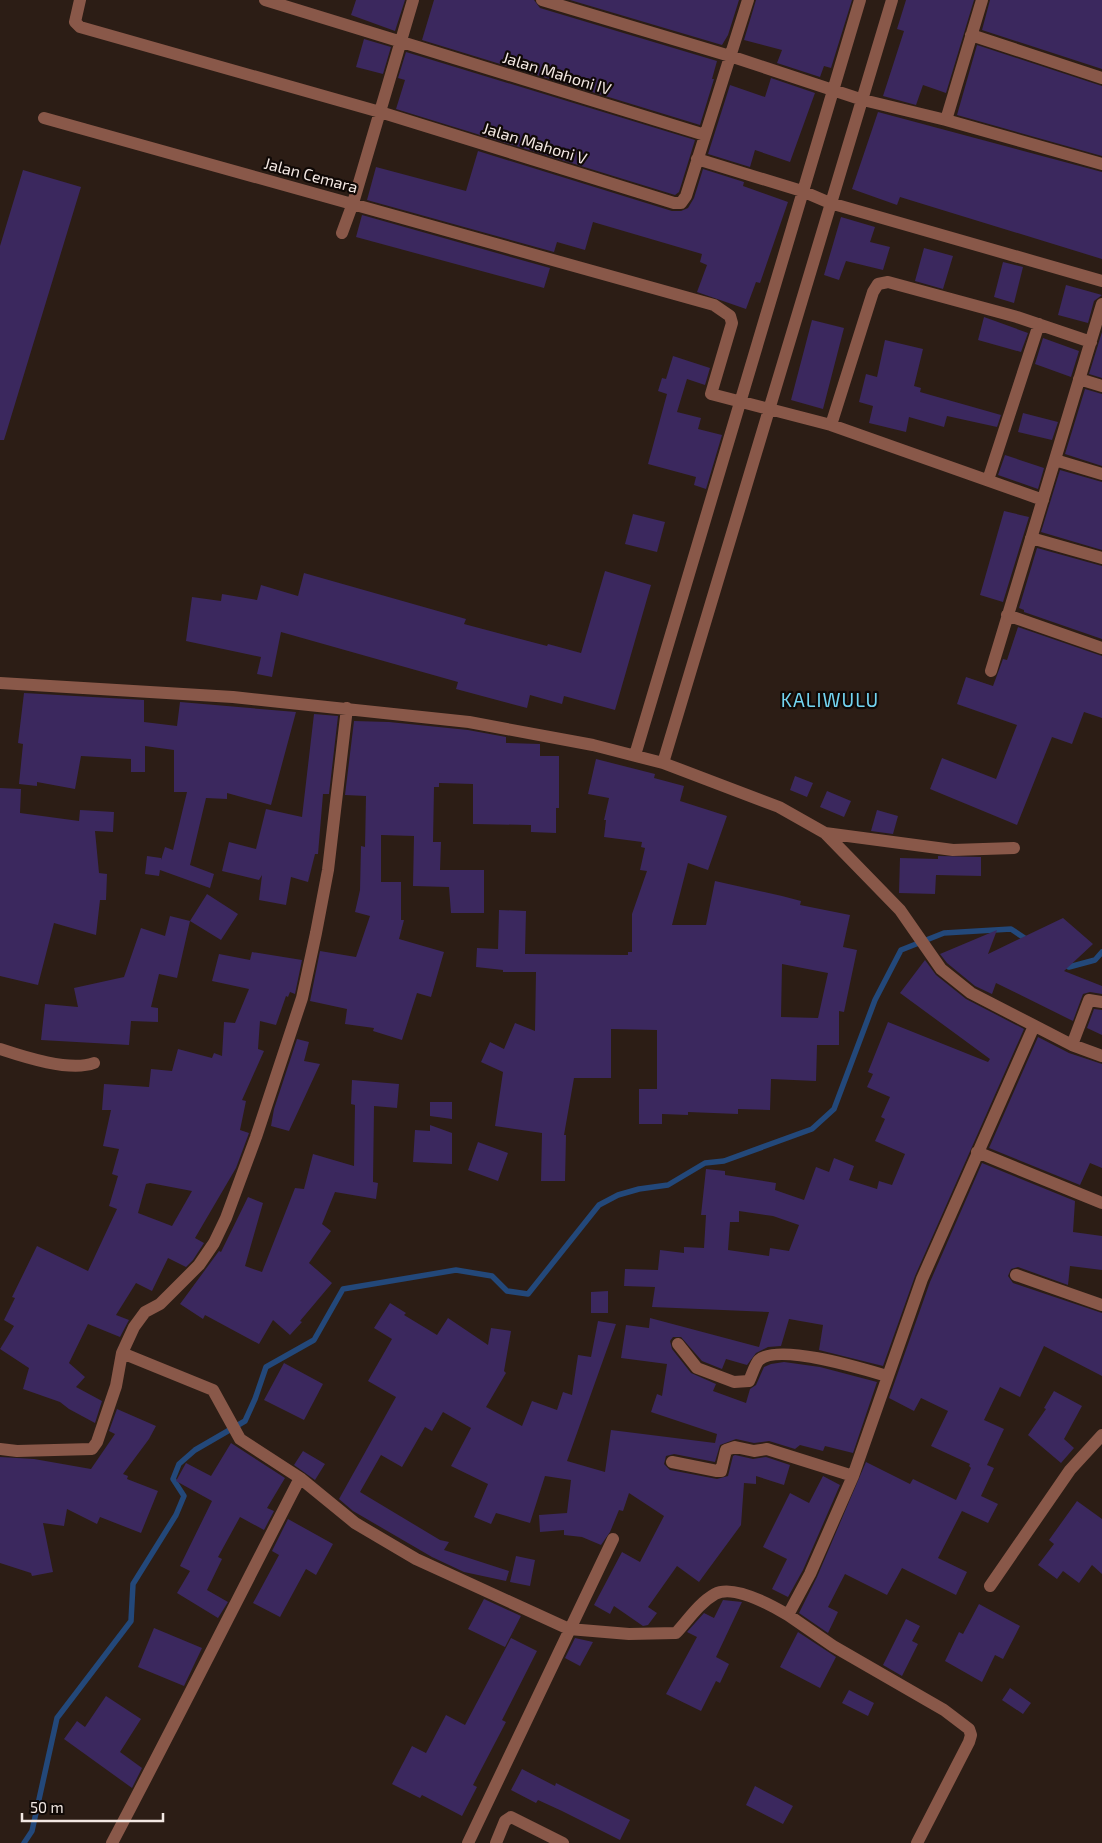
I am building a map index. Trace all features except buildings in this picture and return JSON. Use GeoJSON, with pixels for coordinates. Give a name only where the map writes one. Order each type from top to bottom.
{"type":"FeatureCollection","features":[{"type":"Feature","properties":{"kind":"street","name":"Jalan Mahoni V"},"geometry":{"type":"LineString","coordinates":[[80,0],[75,22],[80,27],[380,112],[674,203],[681,203],[686,196],[697,159]]}},
{"type":"Feature","properties":{"kind":"street","name":"Jalan Mahoni IV"},"geometry":{"type":"LineString","coordinates":[[265,0],[705,135]]}},
{"type":"Feature","properties":{"kind":"street"},"geometry":{"type":"LineString","coordinates":[[342,233],[354,203],[413,0]]}},
{"type":"Feature","properties":{"kind":"street"},"geometry":{"type":"LineString","coordinates":[[542,0],[730,56],[863,100],[946,120],[1102,164]]}},
{"type":"Feature","properties":{"kind":"street"},"geometry":{"type":"LineString","coordinates":[[748,0],[697,159],[802,191],[830,203],[1102,281]]}},
{"type":"Feature","properties":{"kind":"street"},"geometry":{"type":"LineString","coordinates":[[635,755],[860,0]]}},
{"type":"Feature","properties":{"kind":"street"},"geometry":{"type":"LineString","coordinates":[[663,763],[892,0]]}},
{"type":"Feature","properties":{"kind":"street"},"geometry":{"type":"LineString","coordinates":[[946,120],[982,0]]}},
{"type":"Feature","properties":{"kind":"street"},"geometry":{"type":"LineString","coordinates":[[971,35],[1102,78]]}},
{"type":"Feature","properties":{"kind":"street","name":"Jalan Cemara"},"geometry":{"type":"LineString","coordinates":[[44,118],[714,305],[730,316],[732,323],[711,394],[739,402]]}},
{"type":"Feature","properties":{"kind":"street"},"geometry":{"type":"LineString","coordinates":[[831,425],[872,292],[878,284],[888,282],[1039,324],[1091,342]]}},
{"type":"Feature","properties":{"kind":"street"},"geometry":{"type":"LineString","coordinates":[[990,671],[1102,304]]}},
{"type":"Feature","properties":{"kind":"street"},"geometry":{"type":"LineString","coordinates":[[988,480],[1039,324]]}},
{"type":"Feature","properties":{"kind":"street"},"geometry":{"type":"LineString","coordinates":[[1079,379],[1102,386]]}},
{"type":"Feature","properties":{"kind":"street"},"geometry":{"type":"LineString","coordinates":[[739,402],[831,425],[1043,500]]}},
{"type":"Feature","properties":{"kind":"street"},"geometry":{"type":"LineString","coordinates":[[1055,460],[1102,474]]}},
{"type":"Feature","properties":{"kind":"street"},"geometry":{"type":"LineString","coordinates":[[1031,538],[1102,558]]}},
{"type":"Feature","properties":{"kind":"street"},"geometry":{"type":"LineString","coordinates":[[1007,615],[1102,648]]}},
{"type":"Feature","properties":{"kind":"street"},"geometry":{"type":"LineString","coordinates":[[0,683],[233,697],[469,722],[592,745],[663,763],[779,807],[825,833],[900,910],[941,969],[972,993],[1072,1045],[1102,1056]]}},
{"type":"Feature","properties":{"kind":"street"},"geometry":{"type":"LineString","coordinates":[[0,1449],[17,1451],[92,1449],[97,1442],[116,1386],[122,1353],[134,1327],[145,1312],[160,1304],[199,1264],[214,1243],[226,1218],[256,1137],[302,998],[328,870],[347,708]]}},
{"type":"Feature","properties":{"kind":"street"},"geometry":{"type":"LineString","coordinates":[[825,833],[953,850],[1014,848]]}},
{"type":"Feature","properties":{"kind":"street"},"geometry":{"type":"LineString","coordinates":[[1072,1045],[1090,1000],[1102,1002]]}},
{"type":"Feature","properties":{"kind":"street"},"geometry":{"type":"LineString","coordinates":[[788,1614],[810,1574],[853,1476],[922,1279],[1034,1026]]}},
{"type":"Feature","properties":{"kind":"street"},"geometry":{"type":"LineString","coordinates":[[0,1049],[25,1058],[78,1066],[94,1063]]}},
{"type":"Feature","properties":{"kind":"street"},"geometry":{"type":"LineString","coordinates":[[977,1152],[1102,1203]]}},
{"type":"Feature","properties":{"kind":"street"},"geometry":{"type":"LineString","coordinates":[[1016,1275],[1102,1305]]}},
{"type":"Feature","properties":{"kind":"street"},"geometry":{"type":"LineString","coordinates":[[678,1344],[697,1368],[734,1382],[749,1381],[758,1361],[771,1354],[834,1361],[887,1376]]}},
{"type":"Feature","properties":{"kind":"street"},"geometry":{"type":"LineString","coordinates":[[122,1353],[213,1390],[240,1439],[300,1478],[355,1523],[416,1559],[569,1630],[629,1634],[676,1633],[704,1601],[716,1593],[728,1591],[748,1596],[788,1614],[833,1646],[944,1710],[969,1729],[971,1735],[917,1843]]}},
{"type":"Feature","properties":{"kind":"street"},"geometry":{"type":"LineString","coordinates":[[990,1586],[1070,1470],[1102,1435]]}},
{"type":"Feature","properties":{"kind":"street"},"geometry":{"type":"LineString","coordinates":[[672,1462],[722,1471],[726,1450],[735,1448],[754,1451],[767,1449],[853,1476]]}},
{"type":"Feature","properties":{"kind":"street"},"geometry":{"type":"LineString","coordinates":[[112,1843],[190,1697],[245,1584],[300,1478]]}},
{"type":"Feature","properties":{"kind":"street"},"geometry":{"type":"LineString","coordinates":[[468,1843],[612,1539]]}},
{"type":"Feature","properties":{"kind":"street"},"geometry":{"type":"LineString","coordinates":[[496,1843],[505,1821],[511,1818],[563,1843]]}},
{"type":"Feature","properties":{"kind":"waterway"},"geometry":{"type":"LineString","coordinates":[[24,1843],[32,1831],[57,1718],[131,1621],[133,1584],[176,1515],[184,1496],[173,1479],[179,1464],[195,1450],[245,1421],[266,1367],[314,1340],[343,1289],[456,1270],[492,1276],[507,1291],[528,1294],[599,1205],[618,1195],[639,1189],[668,1185],[705,1163],[724,1161],[812,1129],[834,1109],[875,1000],[901,950],[944,933],[1011,929],[1029,941]]}},
{"type":"Feature","properties":{"kind":"waterway"},"geometry":{"type":"LineString","coordinates":[[1062,963],[1069,967],[1095,960],[1102,952]]}},
{"type":"Feature","properties":{"kind":"district","name":"KALIWULU"},"geometry":{"type":"Point","coordinates":[830,700]}}]}
